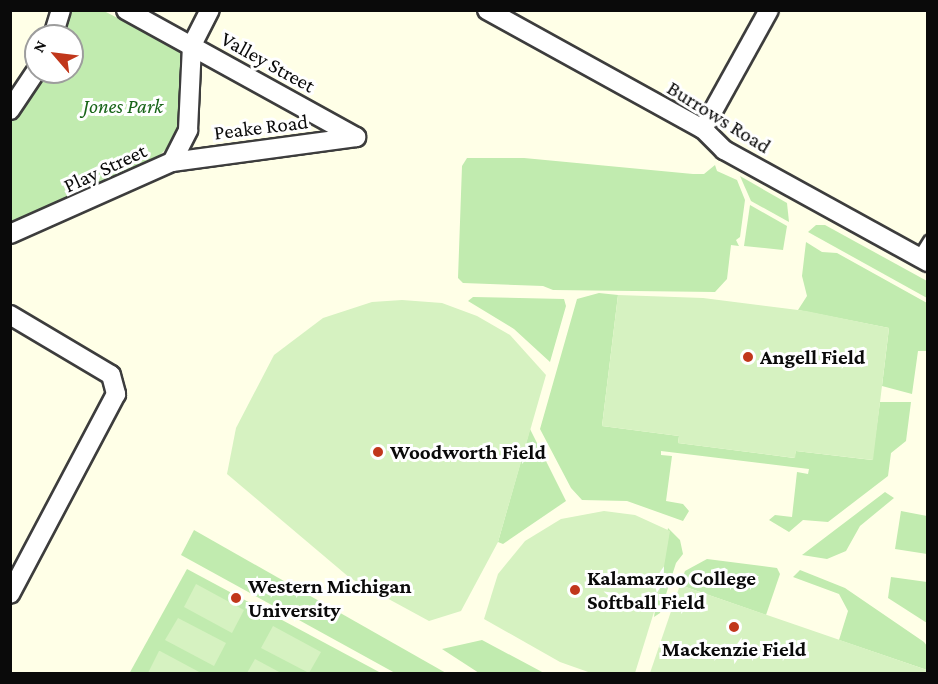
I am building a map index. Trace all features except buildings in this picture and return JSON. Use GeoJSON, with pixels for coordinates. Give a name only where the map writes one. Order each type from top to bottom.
{"type":"FeatureCollection","features":[{"type":"Feature","properties":{"kind":"street","name":"Valley Street"},"geometry":{"type":"LineString","coordinates":[[126,10],[356,137]]}},
{"type":"Feature","properties":{"kind":"street"},"geometry":{"type":"LineString","coordinates":[[192,45],[210,10]]}},
{"type":"Feature","properties":{"kind":"street","name":"Burrows Road"},"geometry":{"type":"LineString","coordinates":[[487,10],[703,129],[724,150],[923,259]]}},
{"type":"Feature","properties":{"kind":"street"},"geometry":{"type":"LineString","coordinates":[[703,129],[769,10]]}},
{"type":"Feature","properties":{"kind":"street","name":"Play Street"},"geometry":{"type":"LineString","coordinates":[[10,234],[172,162],[188,130],[192,45]]}},
{"type":"Feature","properties":{"kind":"street"},"geometry":{"type":"LineString","coordinates":[[10,110],[27,84]]}},
{"type":"Feature","properties":{"kind":"street","name":"Peake Road"},"geometry":{"type":"LineString","coordinates":[[172,162],[356,137]]}},
{"type":"Feature","properties":{"kind":"street"},"geometry":{"type":"LineString","coordinates":[[10,315],[102,370],[115,383],[116,394],[110,411],[10,594]]}},
{"type":"Feature","properties":{"kind":"lane"},"geometry":{"type":"LineString","coordinates":[[923,259],[927,240]]}},
{"type":"Feature","properties":{"kind":"green space","name":"Jones Park"},"geometry":{"type":"Polygon","coordinates":[[[65,11],[104,11],[178,49],[182,56],[185,114],[173,142],[155,160],[11,224],[11,119],[35,84],[84,84],[84,24],[61,24],[65,11]]]}},
{"type":"Feature","properties":{"kind":"green space"},"geometry":{"type":"Polygon","coordinates":[[[467,158],[524,158],[693,174],[704,174],[715,165],[717,171],[737,180],[745,200],[740,237],[736,240],[739,246],[731,245],[727,279],[715,292],[553,290],[543,286],[463,283],[458,278],[462,166],[467,158]]]}},
{"type":"Feature","properties":{"kind":"green space"},"geometry":{"type":"Polygon","coordinates":[[[740,176],[787,203],[789,222],[751,201],[740,176]]]}},
{"type":"Feature","properties":{"kind":"green space"},"geometry":{"type":"Polygon","coordinates":[[[750,205],[787,226],[783,250],[744,246],[750,205]]]}},
{"type":"Feature","properties":{"kind":"green space"},"geometry":{"type":"Polygon","coordinates":[[[816,225],[825,225],[927,281],[927,298],[808,232],[816,225]]]}},
{"type":"Feature","properties":{"kind":"green space"},"geometry":{"type":"Polygon","coordinates":[[[806,242],[822,252],[837,253],[927,303],[927,351],[918,351],[912,394],[882,386],[889,328],[798,310],[807,296],[802,276],[806,242]]]}},
{"type":"Feature","properties":{"kind":"green space"},"geometry":{"type":"Polygon","coordinates":[[[599,293],[618,295],[602,426],[679,436],[678,443],[794,458],[796,451],[872,460],[880,402],[911,402],[906,441],[891,453],[888,476],[828,522],[803,520],[789,532],[769,520],[775,515],[792,517],[797,472],[808,474],[809,469],[661,451],[661,455],[672,456],[666,501],[683,504],[689,511],[683,521],[627,501],[582,500],[571,488],[540,429],[577,299],[599,293]]]}},
{"type":"Feature","properties":{"kind":"green space","name":"Angell Field"},"geometry":{"type":"Polygon","coordinates":[[[618,295],[703,298],[806,311],[889,328],[873,460],[796,451],[795,458],[678,443],[679,436],[602,426],[618,295]]]}},
{"type":"Feature","properties":{"kind":"green space"},"geometry":{"type":"Polygon","coordinates":[[[473,297],[564,299],[566,306],[550,362],[514,329],[468,301],[473,297]]]}},
{"type":"Feature","properties":{"kind":"green space","name":"Woodworth Field"},"geometry":{"type":"Polygon","coordinates":[[[402,300],[442,303],[477,316],[510,335],[546,375],[498,542],[461,611],[429,621],[350,578],[227,474],[236,428],[274,355],[323,318],[372,302],[402,300]]]}},
{"type":"Feature","properties":{"kind":"green space"},"geometry":{"type":"Polygon","coordinates":[[[530,429],[566,501],[503,544],[498,542],[530,429]]]}},
{"type":"Feature","properties":{"kind":"green space"},"geometry":{"type":"Polygon","coordinates":[[[885,492],[894,498],[860,526],[846,551],[827,559],[802,555],[885,492]]]}},
{"type":"Feature","properties":{"kind":"green space","name":"Kalamazoo College Softball Field"},"geometry":{"type":"Polygon","coordinates":[[[604,511],[635,515],[670,531],[659,596],[635,673],[591,673],[560,662],[484,619],[498,574],[525,541],[561,519],[604,511]]]}},
{"type":"Feature","properties":{"kind":"green space"},"geometry":{"type":"Polygon","coordinates":[[[901,511],[927,516],[927,554],[895,549],[901,511]]]}},
{"type":"Feature","properties":{"kind":"green space"},"geometry":{"type":"Polygon","coordinates":[[[668,528],[680,540],[683,554],[676,563],[660,613],[654,617],[668,528]]]}},
{"type":"Feature","properties":{"kind":"green space"},"geometry":{"type":"Polygon","coordinates":[[[194,530],[446,673],[395,673],[181,555],[194,530]]]}},
{"type":"Feature","properties":{"kind":"green space"},"geometry":{"type":"Polygon","coordinates":[[[707,559],[777,568],[780,574],[766,615],[680,585],[685,571],[707,559]]]}},
{"type":"Feature","properties":{"kind":"green space"},"geometry":{"type":"Polygon","coordinates":[[[187,569],[381,673],[129,674],[187,569]]]}},
{"type":"Feature","properties":{"kind":"green space"},"geometry":{"type":"Polygon","coordinates":[[[800,570],[845,588],[924,642],[927,646],[927,670],[839,640],[848,611],[839,594],[793,577],[800,570]]]}},
{"type":"Feature","properties":{"kind":"green space"},"geometry":{"type":"Polygon","coordinates":[[[891,577],[927,582],[927,623],[888,598],[891,577]]]}},
{"type":"Feature","properties":{"kind":"green space"},"geometry":{"type":"Polygon","coordinates":[[[196,584],[244,610],[232,633],[184,607],[196,584]]]}},
{"type":"Feature","properties":{"kind":"green space","name":"Mackenzie Field"},"geometry":{"type":"Polygon","coordinates":[[[680,585],[927,670],[927,673],[650,673],[680,585]]]}},
{"type":"Feature","properties":{"kind":"green space"},"geometry":{"type":"Polygon","coordinates":[[[178,618],[226,643],[214,666],[165,640],[178,618]]]}},
{"type":"Feature","properties":{"kind":"green space"},"geometry":{"type":"Polygon","coordinates":[[[273,626],[321,652],[309,673],[261,648],[273,626]]]}},
{"type":"Feature","properties":{"kind":"green space"},"geometry":{"type":"Polygon","coordinates":[[[482,640],[544,673],[479,673],[442,649],[482,640]]]}},
{"type":"Feature","properties":{"kind":"green space"},"geometry":{"type":"Polygon","coordinates":[[[160,651],[201,673],[148,673],[160,651]]]}},
{"type":"Feature","properties":{"kind":"green space"},"geometry":{"type":"Polygon","coordinates":[[[255,659],[281,673],[247,673],[255,659]]]}},
{"type":"Feature","properties":{"kind":"place","name":"Angell Field"},"geometry":{"type":"Point","coordinates":[748,357]}},
{"type":"Feature","properties":{"kind":"place","name":"Woodworth Field"},"geometry":{"type":"Point","coordinates":[378,452]}},
{"type":"Feature","properties":{"kind":"place","name":"Kalamazoo College Softball Field"},"geometry":{"type":"Point","coordinates":[575,590]}},
{"type":"Feature","properties":{"kind":"place","name":"Western Michigan University"},"geometry":{"type":"Point","coordinates":[236,598]}},
{"type":"Feature","properties":{"kind":"place","name":"Mackenzie Field"},"geometry":{"type":"Point","coordinates":[734,627]}}]}
